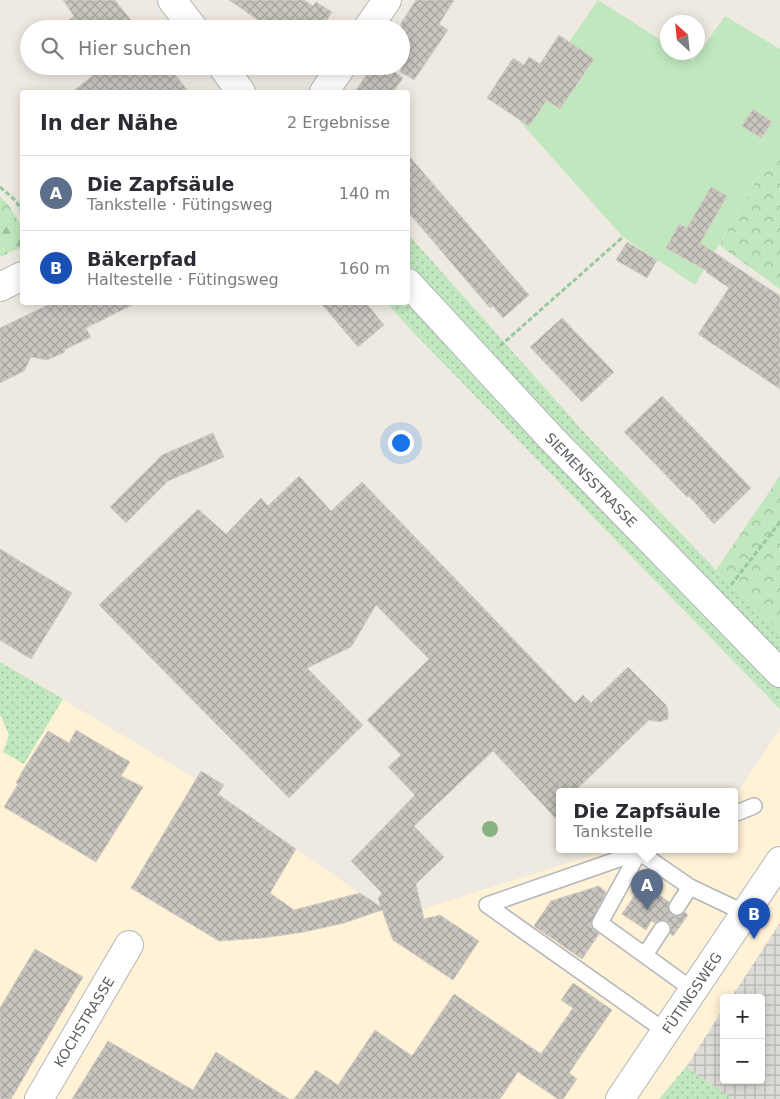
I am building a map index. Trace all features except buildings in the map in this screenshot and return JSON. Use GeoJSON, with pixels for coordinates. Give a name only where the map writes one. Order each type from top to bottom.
{"type":"FeatureCollection","features":[{"type":"Feature","properties":{"kind":"street"},"geometry":{"type":"LineString","coordinates":[[172,0],[187,20]]}},
{"type":"Feature","properties":{"kind":"street"},"geometry":{"type":"LineString","coordinates":[[373,20],[387,0]]}},
{"type":"Feature","properties":{"kind":"street"},"geometry":{"type":"LineString","coordinates":[[229,75],[240,90]]}},
{"type":"Feature","properties":{"kind":"street"},"geometry":{"type":"LineString","coordinates":[[325,90],[336,75]]}},
{"type":"Feature","properties":{"kind":"street"},"geometry":{"type":"LineString","coordinates":[[0,287],[20,277]]}},
{"type":"Feature","properties":{"kind":"street","name":"SIEMENSSTRASSE"},"geometry":{"type":"LineString","coordinates":[[410,285],[552,439],[780,673]]}},
{"type":"Feature","properties":{"kind":"street","name":"FÜTINGSWEG"},"geometry":{"type":"LineString","coordinates":[[620,1099],[780,861]]}},
{"type":"Feature","properties":{"kind":"street","name":"KOCHSTRASSE"},"geometry":{"type":"LineString","coordinates":[[38,1099],[129,945]]}},
{"type":"Feature","properties":{"kind":"lane"},"geometry":{"type":"LineString","coordinates":[[738,812],[754,806]]}},
{"type":"Feature","properties":{"kind":"lane"},"geometry":{"type":"LineString","coordinates":[[638,853],[487,905],[665,1031]]}},
{"type":"Feature","properties":{"kind":"lane"},"geometry":{"type":"LineString","coordinates":[[643,853],[600,923],[694,990]]}},
{"type":"Feature","properties":{"kind":"lane"},"geometry":{"type":"LineString","coordinates":[[647,853],[690,887],[745,913]]}},
{"type":"Feature","properties":{"kind":"lane"},"geometry":{"type":"LineString","coordinates":[[677,907],[690,887]]}},
{"type":"Feature","properties":{"kind":"lane"},"geometry":{"type":"LineString","coordinates":[[645,955],[662,929]]}},
{"type":"Feature","properties":{"kind":"path"},"geometry":{"type":"LineString","coordinates":[[0,187],[16,201],[20,208]]}},
{"type":"Feature","properties":{"kind":"path"},"geometry":{"type":"LineString","coordinates":[[481,362],[623,237]]}},
{"type":"Feature","properties":{"kind":"path"},"geometry":{"type":"LineString","coordinates":[[714,607],[780,522]]}},
{"type":"Feature","properties":{"kind":"shaded area"},"geometry":{"type":"Polygon","coordinates":[[[0,662],[196,779],[395,918],[598,853],[738,853],[738,792],[780,729],[780,923],[734,994],[720,994],[720,1014],[686,1067],[659,1099],[0,1099],[0,662]]]}},
{"type":"Feature","properties":{"kind":"shaded area"},"geometry":{"type":"Polygon","coordinates":[[[780,923],[780,1099],[733,1099],[686,1067],[720,1014],[720,1084],[765,1084],[765,994],[734,994],[780,923]]]}},
{"type":"Feature","properties":{"kind":"green space"},"geometry":{"type":"Polygon","coordinates":[[[598,0],[660,40],[660,60],[705,60],[705,44],[725,16],[780,49],[780,140],[695,285],[623,237],[517,118],[598,0]]]}},
{"type":"Feature","properties":{"kind":"green space"},"geometry":{"type":"Polygon","coordinates":[[[780,140],[780,289],[719,245],[780,140]]]}},
{"type":"Feature","properties":{"kind":"green space"},"geometry":{"type":"Polygon","coordinates":[[[0,197],[8,204],[19,222],[0,221],[0,197]]]}},
{"type":"Feature","properties":{"kind":"green space"},"geometry":{"type":"Polygon","coordinates":[[[0,221],[19,222],[20,248],[0,257],[0,221]]]}},
{"type":"Feature","properties":{"kind":"green space"},"geometry":{"type":"Polygon","coordinates":[[[410,236],[592,441],[716,570],[780,632],[780,709],[389,305],[410,305],[410,236]]]}},
{"type":"Feature","properties":{"kind":"green space"},"geometry":{"type":"Polygon","coordinates":[[[780,476],[780,632],[716,570],[780,476]]]}},
{"type":"Feature","properties":{"kind":"green space"},"geometry":{"type":"Polygon","coordinates":[[[0,662],[63,699],[24,764],[3,752],[9,735],[0,714],[0,662]]]}},
{"type":"Feature","properties":{"kind":"green space"},"geometry":{"type":"Polygon","coordinates":[[[686,1067],[733,1099],[659,1099],[686,1067]]]}},
{"type":"Feature","properties":{"kind":"place","name":"Die Zapfsäule"},"geometry":{"type":"Point","coordinates":[647,910]}},
{"type":"Feature","properties":{"kind":"place","name":"Bäkerpfad"},"geometry":{"type":"Point","coordinates":[754,939]}}]}
